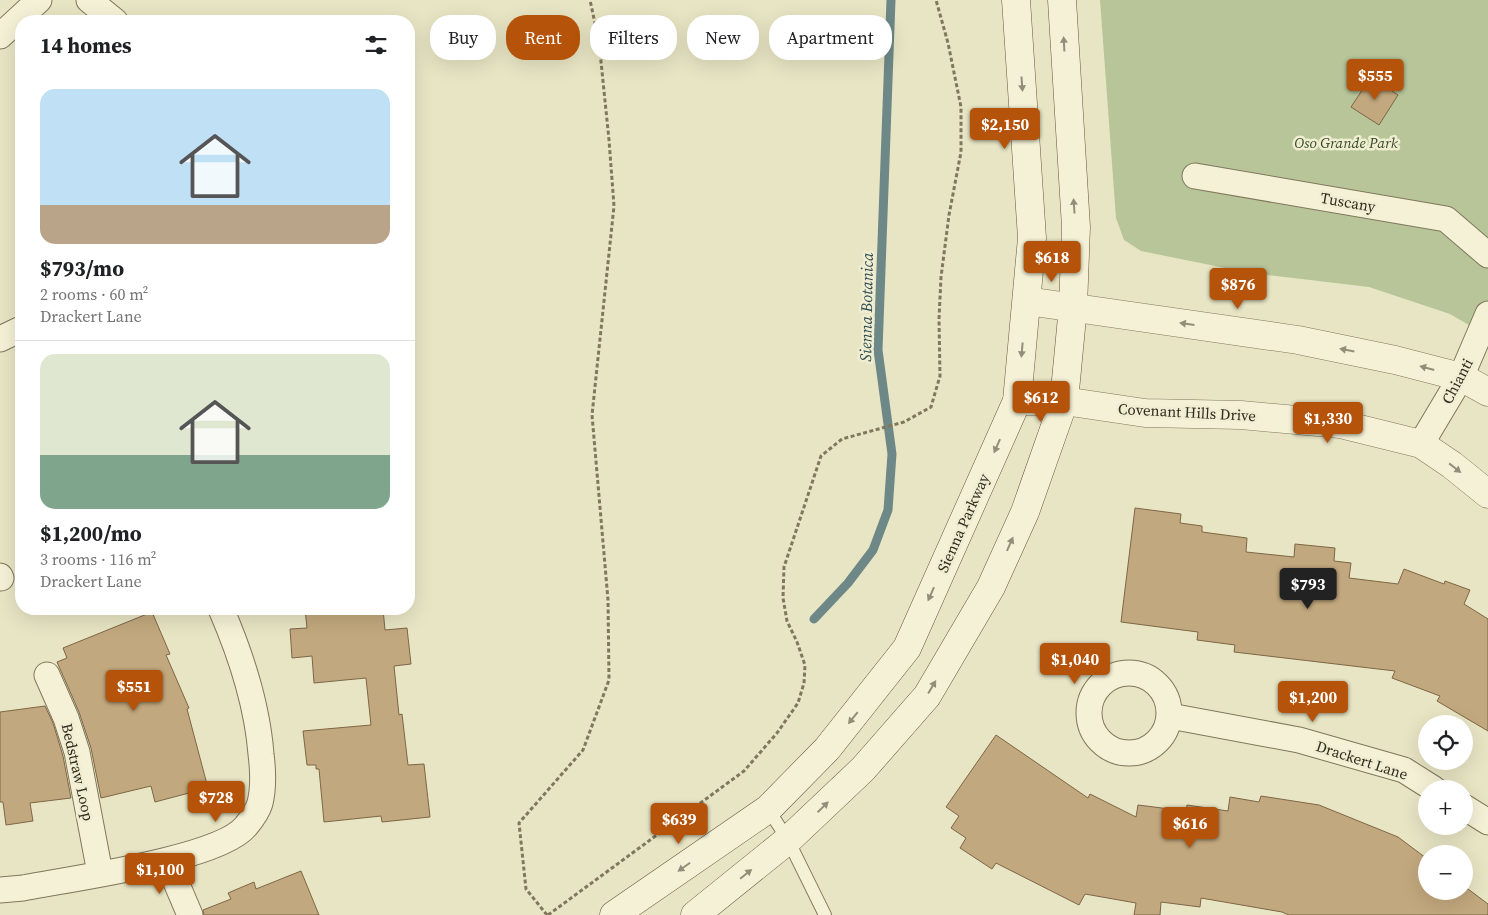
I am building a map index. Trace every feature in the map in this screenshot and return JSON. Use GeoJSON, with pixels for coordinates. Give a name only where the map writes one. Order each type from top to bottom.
{"type":"FeatureCollection","features":[{"type":"Feature","properties":{"kind":"main road","name":"Sienna Parkway"},"geometry":{"type":"LineString","coordinates":[[614,915],[768,809],[827,749],[907,648],[1017,401],[1032,238],[1016,0]]}},
{"type":"Feature","properties":{"kind":"main road"},"geometry":{"type":"LineString","coordinates":[[695,915],[788,840],[863,769],[927,696],[992,587],[1024,512],[1064,401],[1073,307],[1076,227],[1062,0]]}},
{"type":"Feature","properties":{"kind":"main road"},"geometry":{"type":"LineString","coordinates":[[1027,301],[1298,340],[1395,360],[1461,377],[1488,392]]}},
{"type":"Feature","properties":{"kind":"main road","name":"Covenant Hills Drive"},"geometry":{"type":"LineString","coordinates":[[1017,401],[1064,401],[1145,413],[1241,415],[1340,424],[1421,444],[1452,465],[1488,494]]}},
{"type":"Feature","properties":{"kind":"street"},"geometry":{"type":"LineString","coordinates":[[23,15],[39,0]]}},
{"type":"Feature","properties":{"kind":"street"},"geometry":{"type":"LineString","coordinates":[[89,0],[108,15]]}},
{"type":"Feature","properties":{"kind":"street"},"geometry":{"type":"LineString","coordinates":[[0,36],[15,22]]}},
{"type":"Feature","properties":{"kind":"street","name":"Tuscany"},"geometry":{"type":"LineString","coordinates":[[1195,176],[1446,219],[1488,256]]}},
{"type":"Feature","properties":{"kind":"street","name":"Chianti"},"geometry":{"type":"LineString","coordinates":[[1421,444],[1461,377],[1488,314]]}},
{"type":"Feature","properties":{"kind":"street"},"geometry":{"type":"LineString","coordinates":[[0,339],[15,331]]}},
{"type":"Feature","properties":{"kind":"street"},"geometry":{"type":"LineString","coordinates":[[0,890],[23,888],[167,861],[224,842],[246,827],[260,804],[264,777],[260,731],[249,685],[233,636],[224,615]]}},
{"type":"Feature","properties":{"kind":"street","name":"Bedstraw Loop"},"geometry":{"type":"LineString","coordinates":[[47,675],[66,718],[76,752],[100,873]]}},
{"type":"Feature","properties":{"kind":"street","name":"Drackert Lane"},"geometry":{"type":"LineString","coordinates":[[1170,716],[1299,740],[1404,770],[1420,780]]}},
{"type":"Feature","properties":{"kind":"street"},"geometry":{"type":"LineString","coordinates":[[1473,813],[1488,822]]}},
{"type":"Feature","properties":{"kind":"street"},"geometry":{"type":"LineString","coordinates":[[167,861],[190,915]]}},
{"type":"Feature","properties":{"kind":"lane"},"geometry":{"type":"LineString","coordinates":[[768,809],[788,840],[825,915]]}},
{"type":"Feature","properties":{"kind":"path"},"geometry":{"type":"LineString","coordinates":[[590,0],[599,42],[614,206],[592,415],[608,600],[609,680],[583,750],[519,823],[526,889],[547,915],[744,771],[777,733],[798,703],[804,683],[805,665],[787,621],[783,598],[784,567],[821,456],[842,439],[904,422],[931,407],[940,376],[939,319],[942,277],[949,215],[961,152],[961,106],[948,43],[936,0]]}},
{"type":"Feature","properties":{"kind":"green space","name":"Oso Grande Park"},"geometry":{"type":"Polygon","coordinates":[[[1100,0],[1488,0],[1488,336],[1450,314],[1369,287],[1250,273],[1141,251],[1124,240],[1116,218],[1100,0]]]}},
{"type":"Feature","properties":{"kind":"building"},"geometry":{"type":"Polygon","coordinates":[[[1371,77],[1398,95],[1379,125],[1351,107],[1371,77]]]}},
{"type":"Feature","properties":{"kind":"building"},"geometry":{"type":"Polygon","coordinates":[[[1135,508],[1181,514],[1180,523],[1202,526],[1202,532],[1247,538],[1246,552],[1294,557],[1295,544],[1335,548],[1334,561],[1351,563],[1349,578],[1398,584],[1404,569],[1444,584],[1445,581],[1470,590],[1464,604],[1488,619],[1488,731],[1473,722],[1473,715],[1461,715],[1437,701],[1440,696],[1392,678],[1395,671],[1234,652],[1235,645],[1197,640],[1198,632],[1121,622],[1135,508]]]}},
{"type":"Feature","properties":{"kind":"building"},"geometry":{"type":"Polygon","coordinates":[[[145,615],[153,615],[170,654],[166,655],[189,708],[187,709],[208,788],[155,802],[151,786],[101,798],[91,748],[79,712],[57,662],[67,658],[63,648],[145,615]]]}},
{"type":"Feature","properties":{"kind":"building"},"geometry":{"type":"Polygon","coordinates":[[[306,615],[384,615],[385,630],[407,628],[411,664],[394,666],[399,715],[402,714],[408,765],[424,764],[430,817],[382,822],[381,816],[324,822],[319,769],[316,769],[316,765],[307,765],[303,731],[371,725],[366,678],[314,683],[312,656],[292,658],[290,629],[307,628],[306,615]]]}},
{"type":"Feature","properties":{"kind":"building"},"geometry":{"type":"Polygon","coordinates":[[[45,706],[53,723],[63,756],[71,798],[30,803],[33,821],[6,825],[3,802],[0,802],[0,712],[45,706]]]}},
{"type":"Feature","properties":{"kind":"building"},"geometry":{"type":"Polygon","coordinates":[[[996,735],[1088,798],[1090,794],[1136,817],[1138,805],[1186,811],[1187,805],[1228,811],[1230,797],[1259,802],[1261,796],[1319,805],[1398,837],[1418,852],[1418,900],[1473,900],[1473,893],[1488,904],[1488,915],[1289,915],[1282,912],[1201,898],[1200,907],[1161,902],[1160,915],[1134,915],[1136,903],[1085,894],[1079,905],[996,863],[992,869],[960,848],[966,838],[951,828],[959,816],[946,807],[996,735]]]}},
{"type":"Feature","properties":{"kind":"building"},"geometry":{"type":"Polygon","coordinates":[[[301,871],[319,915],[204,915],[203,910],[231,899],[228,893],[254,882],[256,889],[301,871]]]}},
{"type":"Feature","properties":{"kind":"waterway","name":"Sienna Botanica"},"geometry":{"type":"LineString","coordinates":[[814,619],[848,583],[873,550],[888,510],[892,454],[878,350],[891,0]]}}]}
